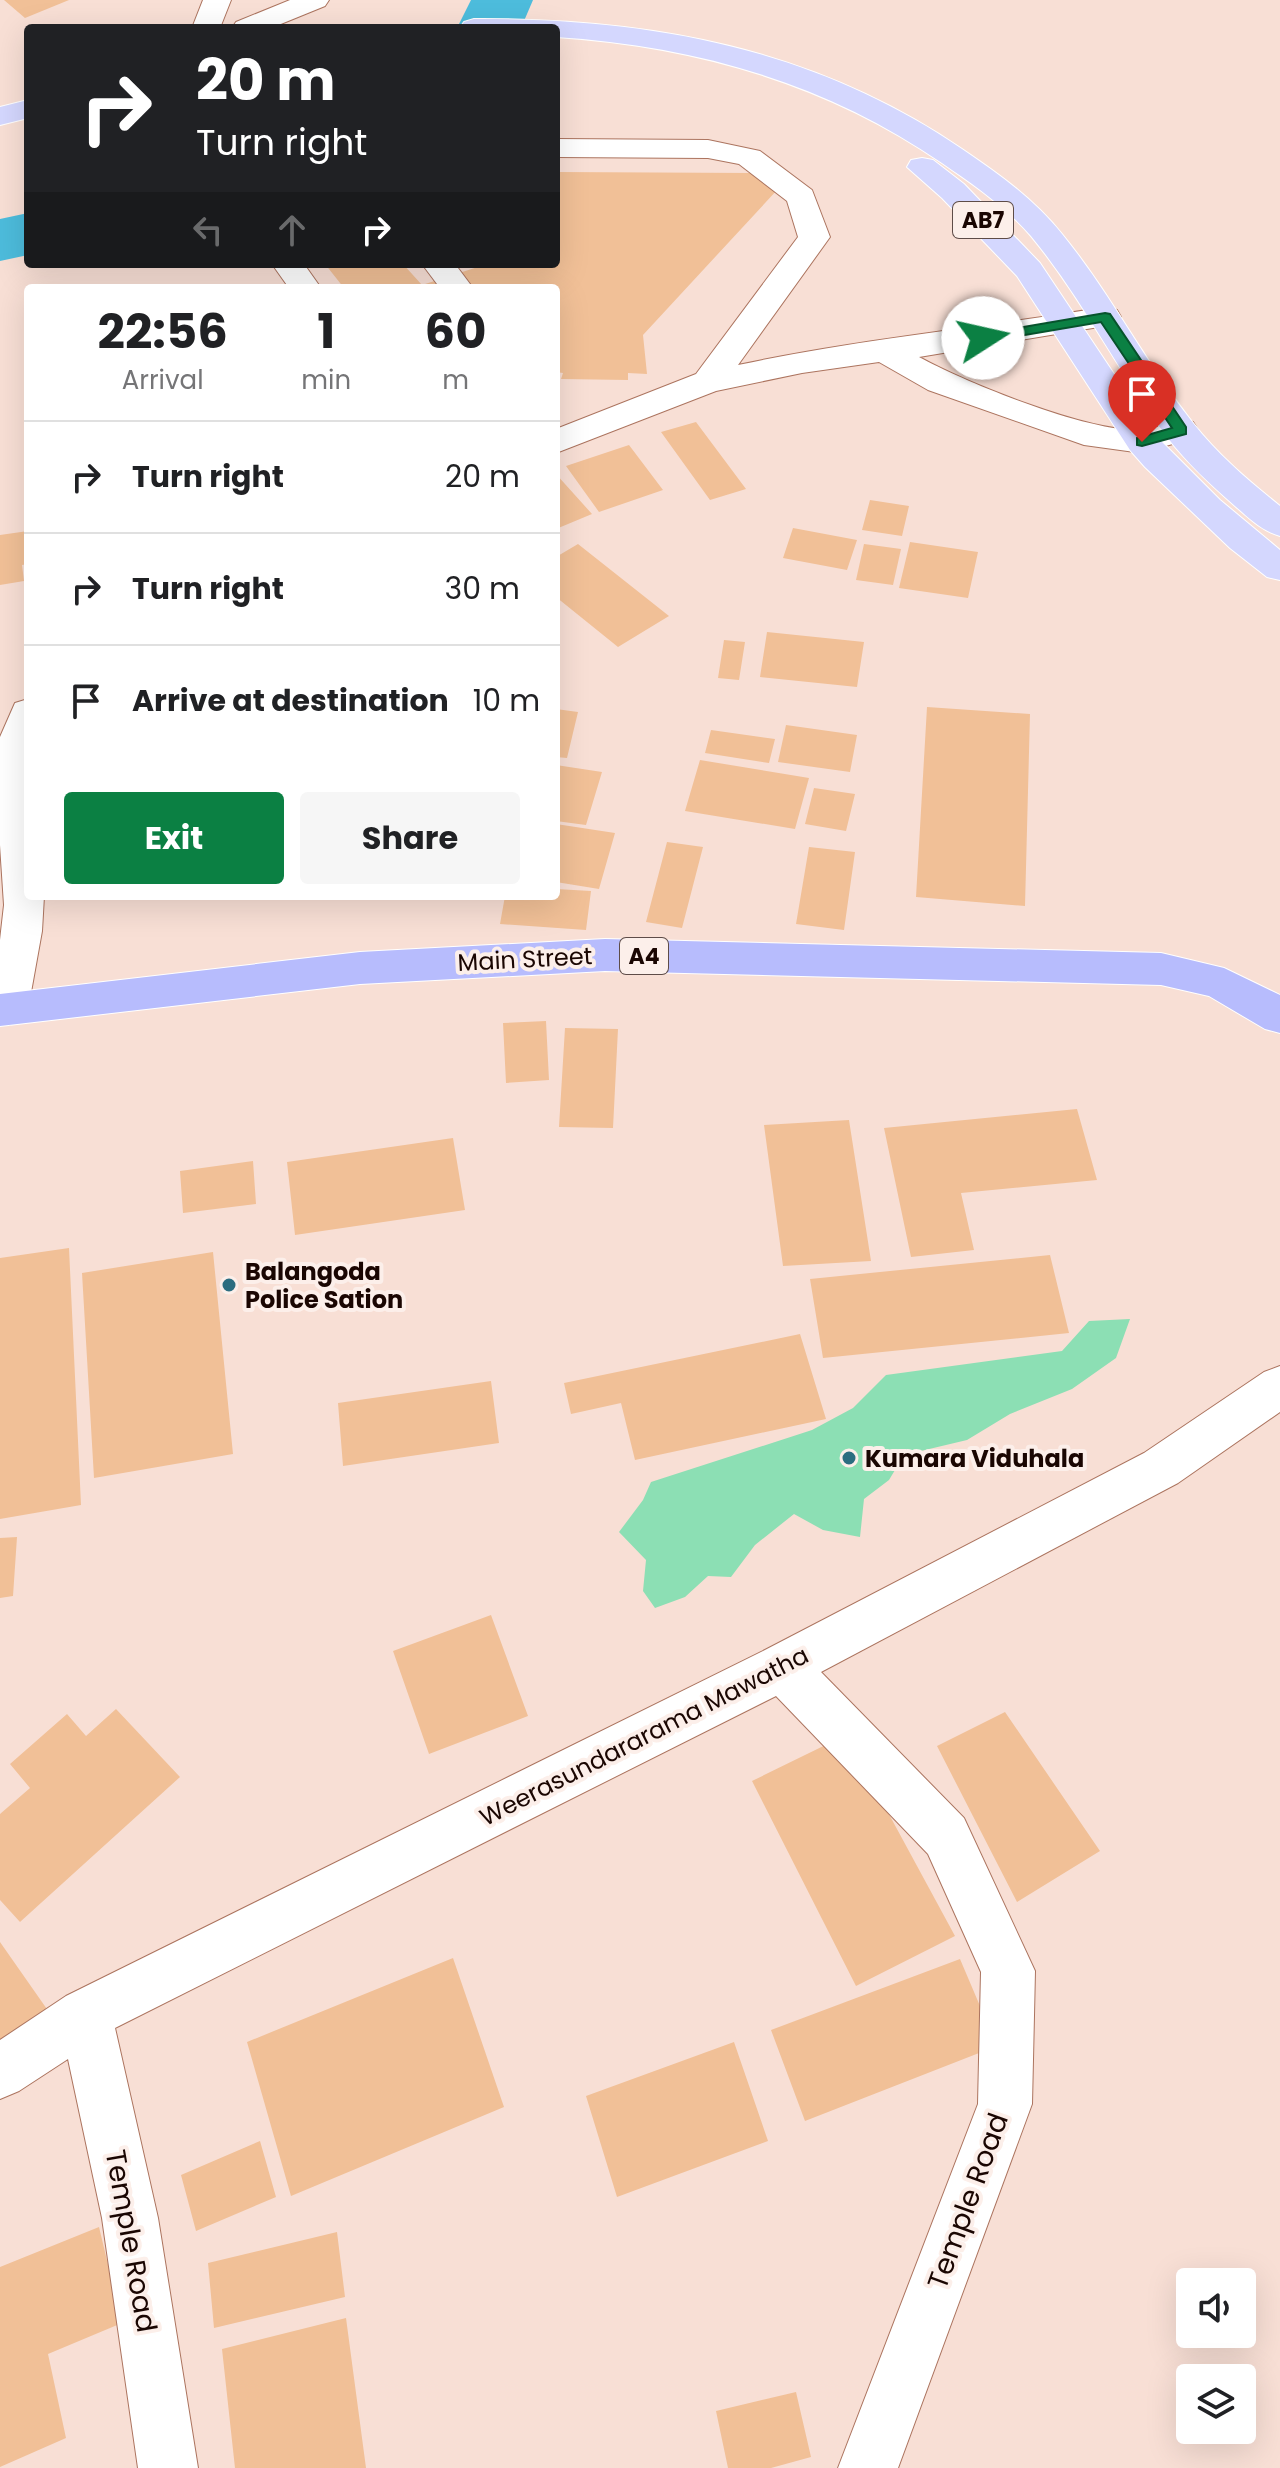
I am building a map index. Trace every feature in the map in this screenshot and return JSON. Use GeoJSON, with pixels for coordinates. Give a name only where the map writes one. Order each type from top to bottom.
{"type":"FeatureCollection","features":[{"type":"Feature","properties":{"kind":"highway","name":"Main Street"},"geometry":{"type":"LineString","coordinates":[[4,1009],[360,968],[605,955],[1161,969],[1196,974],[1225,983],[1280,1017]]}},
{"type":"Feature","properties":{"kind":"main road","name":"AB7"},"geometry":{"type":"LineString","coordinates":[[562,40],[683,41],[734,53],[800,75],[884,113],[941,146],[1022,208],[1079,276],[1181,430],[1217,470],[1280,524]]}},
{"type":"Feature","properties":{"kind":"main road","name":"AB7"},"geometry":{"type":"LineString","coordinates":[[562,40],[756,84],[861,129],[906,155],[953,191],[1029,270],[1142,442],[1230,529],[1280,568]]}},
{"type":"Feature","properties":{"kind":"main road"},"geometry":{"type":"LineString","coordinates":[[0,116],[24,110]]}},
{"type":"Feature","properties":{"kind":"main road"},"geometry":{"type":"LineString","coordinates":[[0,138],[24,132]]}},
{"type":"Feature","properties":{"kind":"street"},"geometry":{"type":"LineString","coordinates":[[208,24],[217,0]]}},
{"type":"Feature","properties":{"kind":"street"},"geometry":{"type":"LineString","coordinates":[[256,24],[315,0]]}},
{"type":"Feature","properties":{"kind":"street"},"geometry":{"type":"LineString","coordinates":[[560,148],[708,149],[749,157],[801,197],[814,237],[708,382]]}},
{"type":"Feature","properties":{"kind":"street"},"geometry":{"type":"LineString","coordinates":[[441,268],[454,284]]}},
{"type":"Feature","properties":{"kind":"street"},"geometry":{"type":"LineString","coordinates":[[562,429],[708,382],[802,362],[1105,317]]}},
{"type":"Feature","properties":{"kind":"street"},"geometry":{"type":"LineString","coordinates":[[885,352],[940,382],[1084,434],[1142,442],[1181,430]]}},
{"type":"Feature","properties":{"kind":"street"},"geometry":{"type":"LineString","coordinates":[[4,1009],[24,905],[12,807],[16,721]]}},
{"type":"Feature","properties":{"kind":"street","name":"Weerasundararama Mawatha"},"geometry":{"type":"LineString","coordinates":[[0,2072],[85,2015],[782,1667],[1161,1468],[1280,1386]]}},
{"type":"Feature","properties":{"kind":"street","name":"Temple Road"},"geometry":{"type":"LineString","coordinates":[[782,1667],[946,1836],[1008,1971],[1005,2104],[868,2468]]}},
{"type":"Feature","properties":{"kind":"street","name":"Temple Road"},"geometry":{"type":"LineString","coordinates":[[85,2015],[130,2218],[168,2468]]}},
{"type":"Feature","properties":{"kind":"green space"},"geometry":{"type":"Polygon","coordinates":[[[1130,1319],[1116,1358],[1072,1389],[1010,1414],[967,1440],[904,1455],[889,1480],[864,1499],[860,1537],[823,1530],[794,1514],[755,1545],[731,1577],[708,1576],[685,1597],[655,1608],[643,1591],[646,1560],[619,1532],[643,1500],[651,1482],[812,1430],[853,1408],[886,1375],[1062,1351],[1089,1321],[1130,1319]]]}},
{"type":"Feature","properties":{"kind":"building"},"geometry":{"type":"Polygon","coordinates":[[[4,0],[69,0],[25,18],[4,0]]]}},
{"type":"Feature","properties":{"kind":"building"},"geometry":{"type":"Polygon","coordinates":[[[560,172],[753,173],[778,189],[643,335],[647,374],[628,373],[628,380],[561,379],[560,284],[425,284],[475,268],[560,268],[560,172]]]}},
{"type":"Feature","properties":{"kind":"building"},"geometry":{"type":"Polygon","coordinates":[[[328,268],[407,268],[421,284],[341,284],[328,268]]]}},
{"type":"Feature","properties":{"kind":"building"},"geometry":{"type":"Polygon","coordinates":[[[696,422],[746,489],[710,500],[661,432],[696,422]]]}},
{"type":"Feature","properties":{"kind":"building"},"geometry":{"type":"Polygon","coordinates":[[[629,445],[663,490],[599,512],[566,466],[629,445]]]}},
{"type":"Feature","properties":{"kind":"building"},"geometry":{"type":"Polygon","coordinates":[[[560,478],[592,514],[560,527],[560,478]]]}},
{"type":"Feature","properties":{"kind":"building"},"geometry":{"type":"Polygon","coordinates":[[[870,500],[909,506],[902,536],[862,530],[870,500]]]}},
{"type":"Feature","properties":{"kind":"building"},"geometry":{"type":"Polygon","coordinates":[[[793,528],[857,540],[847,570],[783,558],[793,528]]]}},
{"type":"Feature","properties":{"kind":"building"},"geometry":{"type":"Polygon","coordinates":[[[24,532],[24,581],[0,585],[0,535],[24,532]]]}},
{"type":"Feature","properties":{"kind":"building"},"geometry":{"type":"Polygon","coordinates":[[[910,542],[978,552],[968,598],[899,588],[910,542]]]}},
{"type":"Feature","properties":{"kind":"building"},"geometry":{"type":"Polygon","coordinates":[[[578,544],[669,616],[618,647],[560,600],[560,555],[578,544]]]}},
{"type":"Feature","properties":{"kind":"building"},"geometry":{"type":"Polygon","coordinates":[[[864,544],[901,549],[893,585],[856,580],[864,544]]]}},
{"type":"Feature","properties":{"kind":"building"},"geometry":{"type":"Polygon","coordinates":[[[767,632],[864,642],[857,687],[760,677],[767,632]]]}},
{"type":"Feature","properties":{"kind":"building"},"geometry":{"type":"Polygon","coordinates":[[[724,640],[745,642],[739,680],[718,678],[724,640]]]}},
{"type":"Feature","properties":{"kind":"building"},"geometry":{"type":"Polygon","coordinates":[[[927,707],[1030,714],[1025,906],[916,897],[927,707]]]}},
{"type":"Feature","properties":{"kind":"building"},"geometry":{"type":"Polygon","coordinates":[[[560,710],[578,712],[567,758],[560,757],[560,710]]]}},
{"type":"Feature","properties":{"kind":"building"},"geometry":{"type":"Polygon","coordinates":[[[786,725],[857,735],[850,772],[778,762],[786,725]]]}},
{"type":"Feature","properties":{"kind":"building"},"geometry":{"type":"Polygon","coordinates":[[[711,730],[775,739],[769,763],[705,753],[711,730]]]}},
{"type":"Feature","properties":{"kind":"building"},"geometry":{"type":"Polygon","coordinates":[[[700,760],[809,778],[795,829],[685,811],[700,760]]]}},
{"type":"Feature","properties":{"kind":"building"},"geometry":{"type":"Polygon","coordinates":[[[560,766],[602,772],[586,825],[560,822],[560,766]]]}},
{"type":"Feature","properties":{"kind":"building"},"geometry":{"type":"Polygon","coordinates":[[[814,788],[855,794],[846,831],[805,824],[814,788]]]}},
{"type":"Feature","properties":{"kind":"building"},"geometry":{"type":"Polygon","coordinates":[[[560,825],[615,833],[599,889],[560,883],[560,825]]]}},
{"type":"Feature","properties":{"kind":"building"},"geometry":{"type":"Polygon","coordinates":[[[667,842],[703,847],[682,928],[646,922],[667,842]]]}},
{"type":"Feature","properties":{"kind":"building"},"geometry":{"type":"Polygon","coordinates":[[[809,847],[855,852],[844,930],[796,924],[809,847]]]}},
{"type":"Feature","properties":{"kind":"building"},"geometry":{"type":"Polygon","coordinates":[[[560,889],[591,891],[586,930],[500,924],[504,900],[560,900],[560,889]]]}},
{"type":"Feature","properties":{"kind":"building"},"geometry":{"type":"Polygon","coordinates":[[[546,1021],[549,1080],[506,1083],[503,1023],[546,1021]]]}},
{"type":"Feature","properties":{"kind":"building"},"geometry":{"type":"Polygon","coordinates":[[[565,1028],[618,1029],[613,1128],[559,1127],[565,1028]]]}},
{"type":"Feature","properties":{"kind":"building"},"geometry":{"type":"Polygon","coordinates":[[[1077,1109],[1097,1180],[961,1193],[974,1250],[911,1257],[884,1128],[1077,1109]]]}},
{"type":"Feature","properties":{"kind":"building"},"geometry":{"type":"Polygon","coordinates":[[[849,1120],[871,1261],[783,1266],[764,1125],[849,1120]]]}},
{"type":"Feature","properties":{"kind":"building"},"geometry":{"type":"Polygon","coordinates":[[[453,1138],[465,1210],[295,1235],[287,1162],[453,1138]]]}},
{"type":"Feature","properties":{"kind":"building"},"geometry":{"type":"Polygon","coordinates":[[[253,1161],[256,1204],[183,1213],[180,1171],[253,1161]]]}},
{"type":"Feature","properties":{"kind":"building"},"geometry":{"type":"Polygon","coordinates":[[[69,1248],[81,1505],[0,1519],[0,1258],[69,1248]]]}},
{"type":"Feature","properties":{"kind":"building"},"geometry":{"type":"Polygon","coordinates":[[[213,1252],[233,1454],[94,1478],[82,1273],[213,1252]]]}},
{"type":"Feature","properties":{"kind":"building"},"geometry":{"type":"Polygon","coordinates":[[[1050,1255],[1069,1333],[823,1358],[810,1279],[1050,1255]]]}},
{"type":"Feature","properties":{"kind":"building"},"geometry":{"type":"Polygon","coordinates":[[[800,1334],[826,1419],[635,1460],[621,1403],[571,1414],[564,1383],[800,1334]]]}},
{"type":"Feature","properties":{"kind":"building"},"geometry":{"type":"Polygon","coordinates":[[[491,1381],[499,1443],[343,1466],[338,1403],[491,1381]]]}},
{"type":"Feature","properties":{"kind":"building"},"geometry":{"type":"Polygon","coordinates":[[[17,1537],[13,1596],[0,1598],[0,1538],[17,1537]]]}},
{"type":"Feature","properties":{"kind":"building"},"geometry":{"type":"Polygon","coordinates":[[[491,1615],[528,1716],[429,1754],[393,1651],[491,1615]]]}},
{"type":"Feature","properties":{"kind":"building"},"geometry":{"type":"Polygon","coordinates":[[[116,1709],[180,1777],[20,1922],[0,1900],[0,1814],[30,1788],[10,1764],[67,1714],[86,1736],[116,1709]]]}},
{"type":"Feature","properties":{"kind":"building"},"geometry":{"type":"Polygon","coordinates":[[[1005,1712],[1100,1851],[1017,1902],[937,1746],[1005,1712]]]}},
{"type":"Feature","properties":{"kind":"building"},"geometry":{"type":"Polygon","coordinates":[[[846,1735],[955,1936],[856,1986],[752,1781],[846,1735]]]}},
{"type":"Feature","properties":{"kind":"building"},"geometry":{"type":"Polygon","coordinates":[[[0,1942],[49,2012],[0,2051],[0,1942]]]}},
{"type":"Feature","properties":{"kind":"building"},"geometry":{"type":"Polygon","coordinates":[[[453,1958],[504,2107],[291,2196],[247,2042],[453,1958]]]}},
{"type":"Feature","properties":{"kind":"building"},"geometry":{"type":"Polygon","coordinates":[[[960,1959],[997,2046],[805,2121],[771,2030],[960,1959]]]}},
{"type":"Feature","properties":{"kind":"building"},"geometry":{"type":"Polygon","coordinates":[[[734,2042],[768,2141],[617,2197],[586,2096],[734,2042]]]}},
{"type":"Feature","properties":{"kind":"building"},"geometry":{"type":"Polygon","coordinates":[[[260,2141],[276,2197],[196,2231],[181,2175],[260,2141]]]}},
{"type":"Feature","properties":{"kind":"building"},"geometry":{"type":"Polygon","coordinates":[[[99,2227],[122,2323],[48,2354],[66,2438],[0,2467],[0,2267],[99,2227]]]}},
{"type":"Feature","properties":{"kind":"building"},"geometry":{"type":"Polygon","coordinates":[[[337,2232],[345,2297],[214,2328],[208,2263],[337,2232]]]}},
{"type":"Feature","properties":{"kind":"building"},"geometry":{"type":"Polygon","coordinates":[[[346,2318],[366,2468],[235,2468],[222,2349],[346,2318]]]}},
{"type":"Feature","properties":{"kind":"building"},"geometry":{"type":"Polygon","coordinates":[[[796,2392],[811,2457],[771,2468],[728,2468],[716,2411],[796,2392]]]}},
{"type":"Feature","properties":{"kind":"waterway"},"geometry":{"type":"LineString","coordinates":[[491,24],[502,0]]}},
{"type":"Feature","properties":{"kind":"waterway"},"geometry":{"type":"LineString","coordinates":[[0,240],[24,235]]}},
{"type":"Feature","properties":{"kind":"place","name":"Balangoda Police Sation"},"geometry":{"type":"Point","coordinates":[229,1285]}},
{"type":"Feature","properties":{"kind":"place","name":"Kumara Viduhala"},"geometry":{"type":"Point","coordinates":[849,1458]}},
{"type":"Feature","properties":{"kind":"route"},"geometry":{"type":"LineString","coordinates":[[983,338],[1105,317],[1181,430],[1142,442]]}}]}
